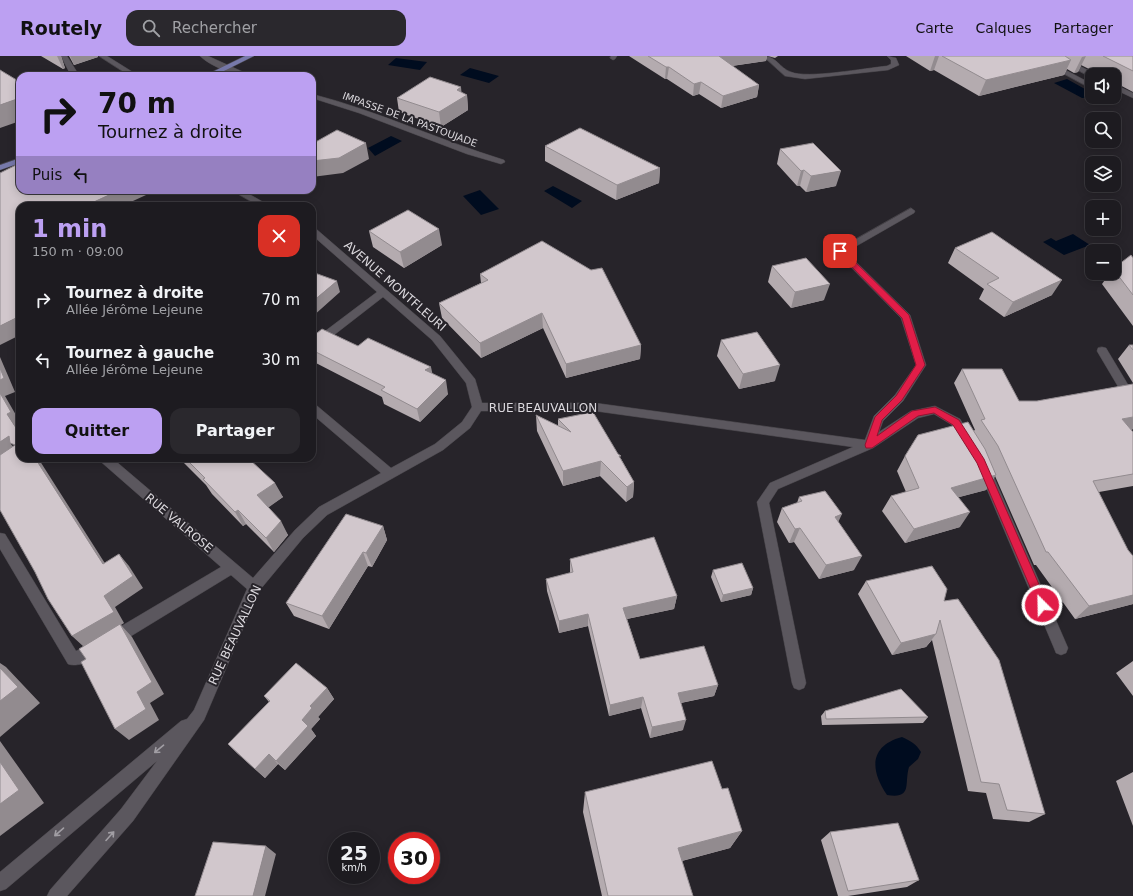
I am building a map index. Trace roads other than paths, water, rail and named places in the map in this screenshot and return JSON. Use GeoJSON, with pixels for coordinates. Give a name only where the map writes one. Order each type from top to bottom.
{"type":"FeatureCollection","features":[{"type":"Feature","properties":{"kind":"main road"},"geometry":{"type":"LineString","coordinates":[[217,72],[251,56]]}},
{"type":"Feature","properties":{"kind":"main road"},"geometry":{"type":"LineString","coordinates":[[0,168],[16,162]]}},
{"type":"Feature","properties":{"kind":"street"},"geometry":{"type":"LineString","coordinates":[[64,56],[73,72]]}},
{"type":"Feature","properties":{"kind":"street"},"geometry":{"type":"LineString","coordinates":[[102,56],[128,72]]}},
{"type":"Feature","properties":{"kind":"street"},"geometry":{"type":"LineString","coordinates":[[204,56],[237,72]]}},
{"type":"Feature","properties":{"kind":"street"},"geometry":{"type":"LineString","coordinates":[[210,60],[220,56]]}},
{"type":"Feature","properties":{"kind":"street"},"geometry":{"type":"LineString","coordinates":[[766,56],[788,74],[806,77],[888,68],[895,65],[894,59],[890,56]]}},
{"type":"Feature","properties":{"kind":"street"},"geometry":{"type":"LineString","coordinates":[[1034,56],[1085,83]]}},
{"type":"Feature","properties":{"kind":"street"},"geometry":{"type":"LineString","coordinates":[[1056,56],[1085,71]]}},
{"type":"Feature","properties":{"kind":"street"},"geometry":{"type":"LineString","coordinates":[[1121,90],[1133,96]]}},
{"type":"Feature","properties":{"kind":"street","name":"IMPASSE DE LA PASTOUJADE"},"geometry":{"type":"LineString","coordinates":[[316,97],[362,111],[470,152],[501,162]]}},
{"type":"Feature","properties":{"kind":"street"},"geometry":{"type":"LineString","coordinates":[[243,194],[258,202]]}},
{"type":"Feature","properties":{"kind":"street"},"geometry":{"type":"LineString","coordinates":[[869,445],[878,419],[899,398],[920,365],[906,317],[840,251],[911,211]]}},
{"type":"Feature","properties":{"kind":"street","name":"AVENUE MONTFLEURI"},"geometry":{"type":"LineString","coordinates":[[316,233],[436,338],[471,382],[478,407]]}},
{"type":"Feature","properties":{"kind":"street"},"geometry":{"type":"LineString","coordinates":[[316,343],[383,292]]}},
{"type":"Feature","properties":{"kind":"street"},"geometry":{"type":"LineString","coordinates":[[1102,351],[1133,402]]}},
{"type":"Feature","properties":{"kind":"street","name":"RUE BEAUVALLON"},"geometry":{"type":"LineString","coordinates":[[56,896],[128,816],[199,715],[254,587],[299,534],[323,511],[439,448],[466,425],[478,407],[595,407],[869,445]]}},
{"type":"Feature","properties":{"kind":"street"},"geometry":{"type":"LineString","coordinates":[[798,683],[763,502],[774,486],[869,445],[915,414],[935,410],[956,422],[974,452],[1061,648]]}},
{"type":"Feature","properties":{"kind":"street"},"geometry":{"type":"LineString","coordinates":[[316,411],[390,474]]}},
{"type":"Feature","properties":{"kind":"street","name":"RUE VALROSE"},"geometry":{"type":"LineString","coordinates":[[109,462],[254,587]]}},
{"type":"Feature","properties":{"kind":"street"},"geometry":{"type":"LineString","coordinates":[[0,538],[73,660],[87,655],[231,568]]}},
{"type":"Feature","properties":{"kind":"street","name":"RUE BEAUVALLON"},"geometry":{"type":"LineString","coordinates":[[0,883],[199,715]]}},
{"type":"Feature","properties":{"kind":"water"},"geometry":{"type":"Polygon","coordinates":[[[396,58],[427,62],[420,70],[388,65],[396,58]]]}},
{"type":"Feature","properties":{"kind":"water"},"geometry":{"type":"Polygon","coordinates":[[[470,68],[499,76],[489,83],[460,75],[470,68]]]}},
{"type":"Feature","properties":{"kind":"water"},"geometry":{"type":"Polygon","coordinates":[[[1067,79],[1085,89],[1085,98],[1082,98],[1054,83],[1067,79]]]}},
{"type":"Feature","properties":{"kind":"water"},"geometry":{"type":"Polygon","coordinates":[[[391,136],[402,141],[375,156],[368,148],[391,136]]]}},
{"type":"Feature","properties":{"kind":"water"},"geometry":{"type":"Polygon","coordinates":[[[553,186],[582,201],[572,208],[544,191],[553,186]]]}},
{"type":"Feature","properties":{"kind":"water"},"geometry":{"type":"Polygon","coordinates":[[[480,190],[499,209],[481,215],[463,196],[480,190]]]}},
{"type":"Feature","properties":{"kind":"water"},"geometry":{"type":"Polygon","coordinates":[[[1073,234],[1088,244],[1085,244],[1085,247],[1064,255],[1043,242],[1051,238],[1056,241],[1073,234]]]}},
{"type":"Feature","properties":{"kind":"water"},"geometry":{"type":"Polygon","coordinates":[[[902,737],[913,743],[921,752],[918,759],[909,767],[906,789],[904,792],[901,795],[887,795],[881,786],[878,777],[876,760],[878,753],[883,746],[902,737]]]}}]}
